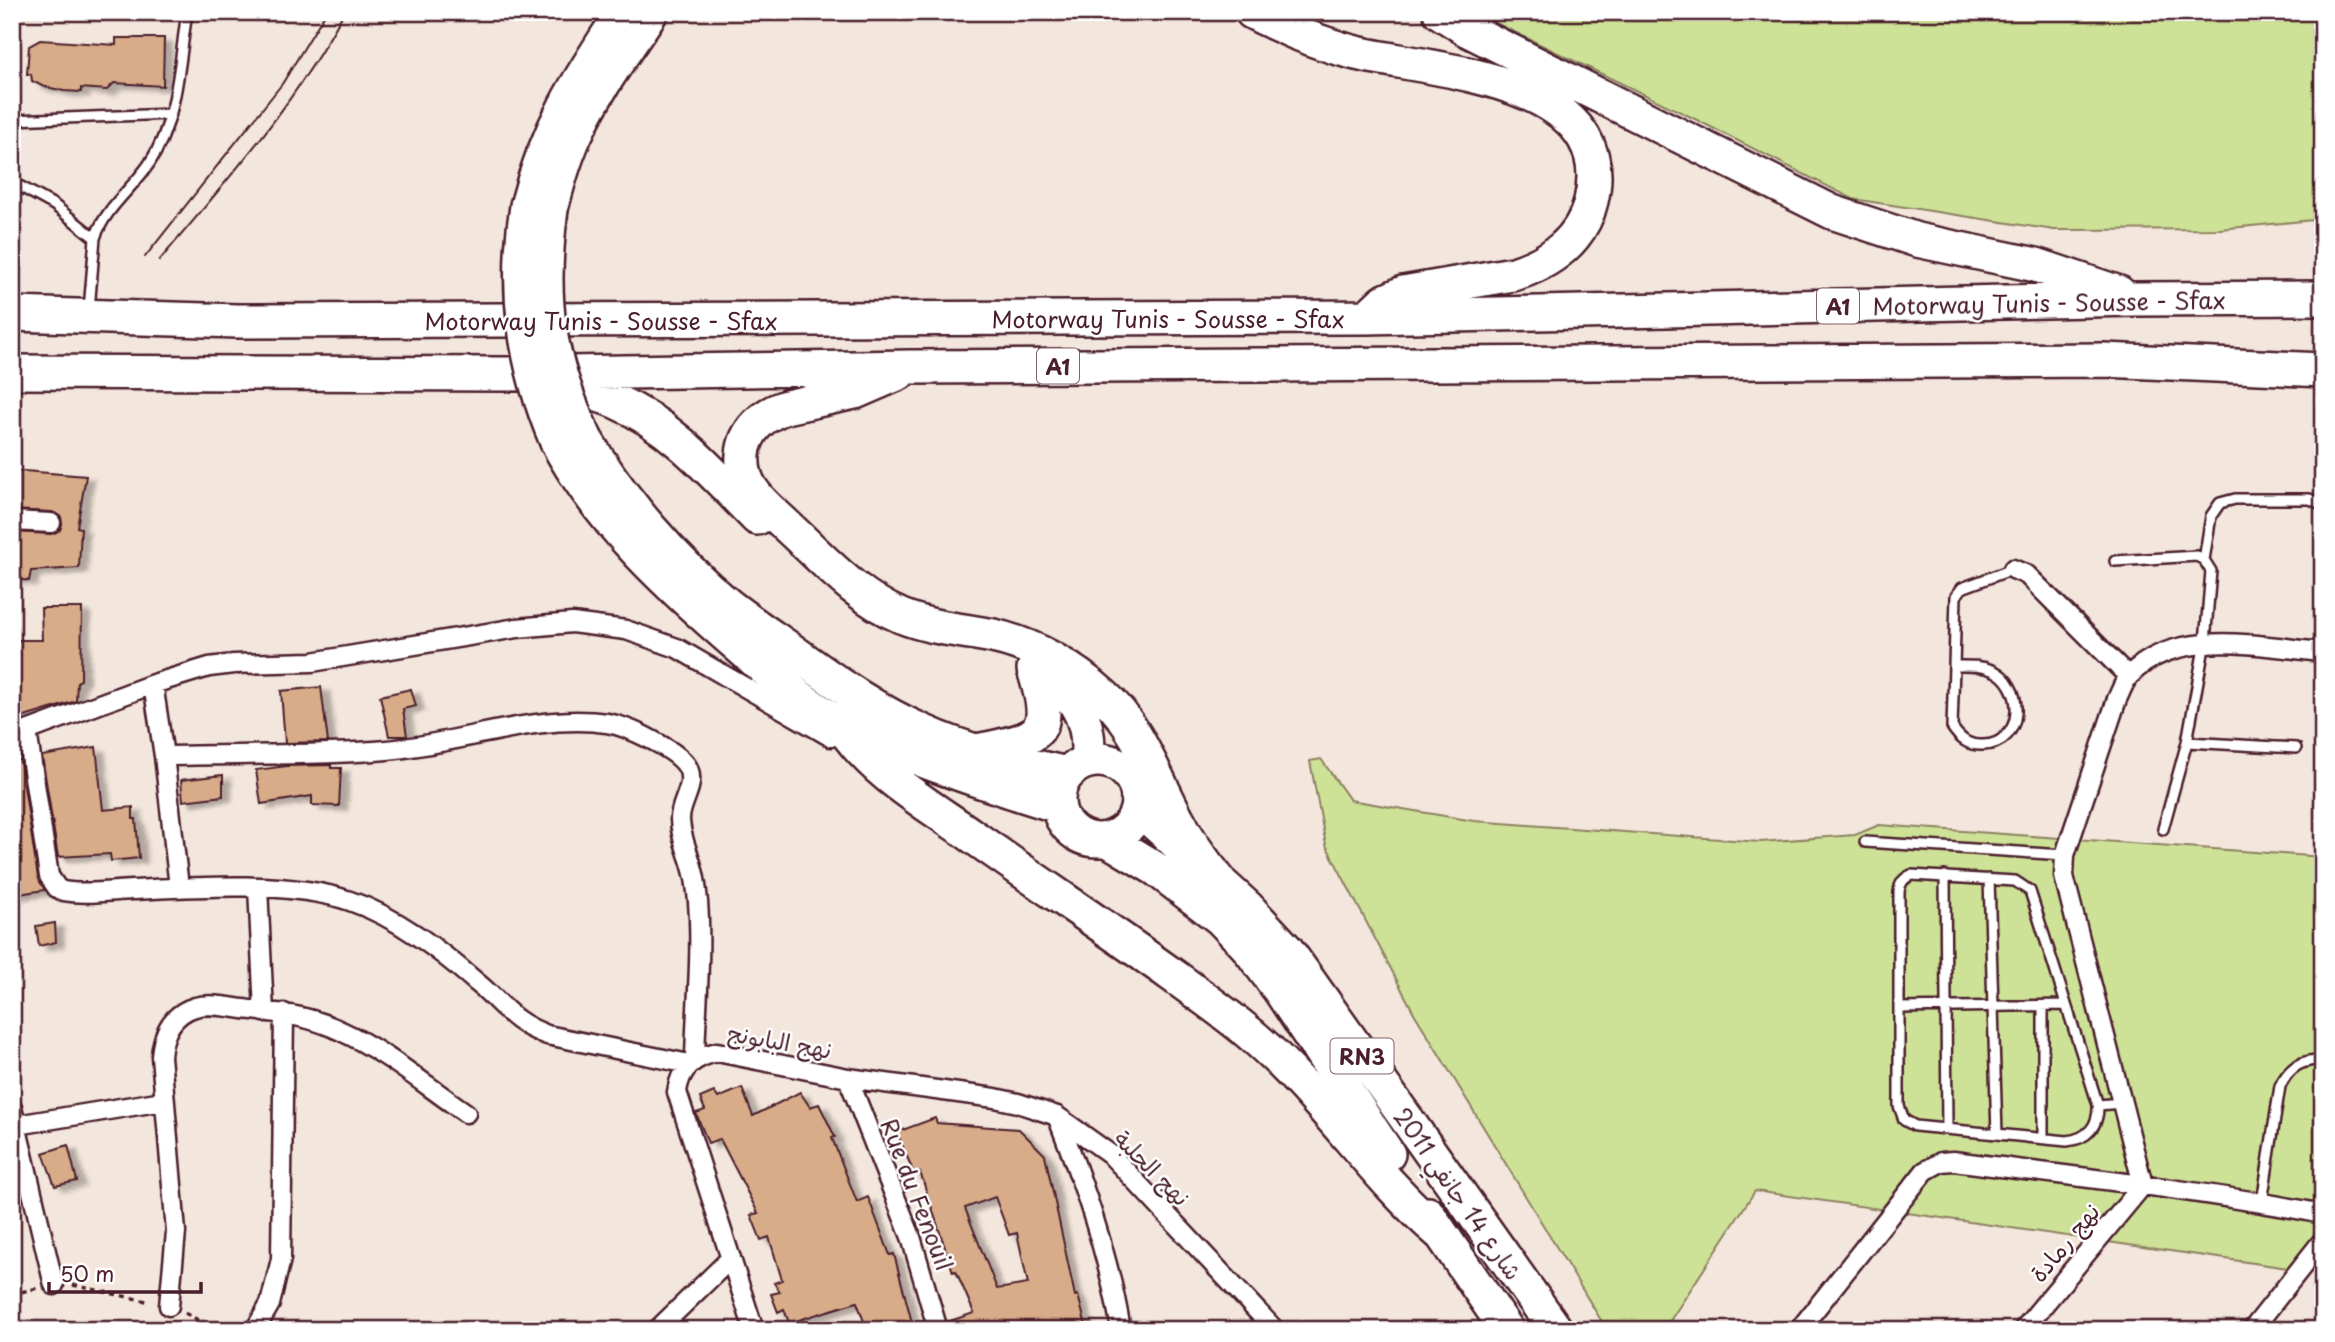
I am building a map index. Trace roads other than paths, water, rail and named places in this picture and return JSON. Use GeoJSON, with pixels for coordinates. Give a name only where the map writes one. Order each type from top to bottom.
{"type":"FeatureCollection","features":[{"type":"Feature","properties":{"kind":"highway"},"geometry":{"type":"LineString","coordinates":[[539,208],[542,155],[556,121],[623,12]]}},
{"type":"Feature","properties":{"kind":"highway"},"geometry":{"type":"LineString","coordinates":[[651,12],[577,129],[562,170],[539,208],[521,259],[523,325],[537,390],[572,441],[609,475],[684,564],[729,605],[867,704],[925,733],[973,751],[1077,768]]}},
{"type":"Feature","properties":{"kind":"highway"},"geometry":{"type":"LineString","coordinates":[[1252,12],[1332,46],[1447,69],[1536,96],[1565,114],[1585,142],[1591,159],[1593,193],[1589,210],[1581,225],[1559,251],[1545,261],[1513,274],[1404,293],[1384,302],[1367,317]]}},
{"type":"Feature","properties":{"kind":"highway"},"geometry":{"type":"LineString","coordinates":[[1440,12],[1468,30],[1832,212],[1917,240],[2036,265],[2135,299]]}},
{"type":"Feature","properties":{"kind":"highway","name":"Motorway Tunis - Sousse - Sfax"},"geometry":{"type":"LineString","coordinates":[[12,314],[238,321],[1367,317],[2135,299],[2323,298]]}},
{"type":"Feature","properties":{"kind":"highway","name":"Motorway Tunis - Sousse - Sfax"},"geometry":{"type":"LineString","coordinates":[[12,372],[508,374],[910,367],[2104,360],[2323,370]]}},
{"type":"Feature","properties":{"kind":"highway"},"geometry":{"type":"LineString","coordinates":[[910,367],[870,387],[786,407],[762,419],[753,428],[743,453],[743,467],[753,491],[848,584],[885,609],[921,623],[997,637],[1035,650],[1076,674],[1105,696],[1127,723],[1190,841],[1218,879]]}},
{"type":"Feature","properties":{"kind":"highway"},"geometry":{"type":"LineString","coordinates":[[508,374],[590,392],[615,401],[656,422],[687,448],[832,593],[877,624],[913,639],[1017,663],[1061,686],[1078,706],[1088,732],[1077,768]]}},
{"type":"Feature","properties":{"kind":"highway"},"geometry":{"type":"LineString","coordinates":[[572,441],[575,474],[602,512],[673,588],[770,674],[814,707],[840,723],[912,756],[1058,806],[1061,784],[1077,768],[1099,760],[1111,762],[1130,775],[1139,796],[1138,808],[1128,828],[1108,840]]}},
{"type":"Feature","properties":{"kind":"highway"},"geometry":{"type":"LineString","coordinates":[[973,751],[1021,741],[1039,726],[1044,708],[1034,670]]}},
{"type":"Feature","properties":{"kind":"highway"},"geometry":{"type":"LineString","coordinates":[[840,723],[850,740],[865,756],[905,790],[1128,943],[1256,1038],[1312,1094],[1413,1208],[1440,1233]]}},
{"type":"Feature","properties":{"kind":"highway","name":"شارع 14 جانفي 2011"},"geometry":{"type":"LineString","coordinates":[[1058,806],[1062,819],[1070,830],[1094,841],[1108,840],[1156,869],[1221,919],[1246,945],[1281,992],[1507,1330]]}},
{"type":"Feature","properties":{"kind":"highway","name":"شارع 14 جانفي 2011"},"geometry":{"type":"LineString","coordinates":[[1138,808],[1218,879],[1287,950],[1556,1330]]}},
{"type":"Feature","properties":{"kind":"street"},"geometry":{"type":"LineString","coordinates":[[12,521],[51,523]]}},
{"type":"Feature","properties":{"kind":"street"},"geometry":{"type":"LineString","coordinates":[[2013,569],[2027,575],[2128,676]]}},
{"type":"Feature","properties":{"kind":"street"},"geometry":{"type":"LineString","coordinates":[[692,1062],[547,1035],[525,1026],[477,982],[417,936],[384,916],[350,901],[320,893],[258,887],[179,887],[70,892],[57,888],[49,876],[20,732],[153,684],[209,667],[312,662],[545,624],[600,625],[626,630],[677,648],[865,756]]}},
{"type":"Feature","properties":{"kind":"street"},"geometry":{"type":"LineString","coordinates":[[2143,1185],[2064,886],[2065,855],[2117,699],[2128,676],[2169,650],[2205,642],[2323,652]]}},
{"type":"Feature","properties":{"kind":"street"},"geometry":{"type":"LineString","coordinates":[[153,684],[179,887]]}},
{"type":"Feature","properties":{"kind":"street"},"geometry":{"type":"LineString","coordinates":[[164,756],[387,750],[551,722],[605,722],[626,726],[679,757],[690,776],[680,817],[698,901],[692,1062],[679,1078],[677,1092],[754,1330]]}},
{"type":"Feature","properties":{"kind":"street"},"geometry":{"type":"LineString","coordinates":[[258,887],[264,1012]]}},
{"type":"Feature","properties":{"kind":"street"},"geometry":{"type":"LineString","coordinates":[[169,1306],[176,1232],[161,1056],[163,1039],[170,1025],[182,1013],[197,1006],[213,1006],[284,1013],[325,1024],[359,1040],[466,1113]]}},
{"type":"Feature","properties":{"kind":"street"},"geometry":{"type":"LineString","coordinates":[[255,1330],[270,1304],[281,1259],[284,1013]]}},
{"type":"Feature","properties":{"kind":"street","name":"نهج البابونج"},"geometry":{"type":"LineString","coordinates":[[692,1062],[703,1055],[717,1052],[848,1078],[1018,1102],[1058,1116]]}},
{"type":"Feature","properties":{"kind":"street","name":"Rue du Fenouil"},"geometry":{"type":"LineString","coordinates":[[848,1078],[911,1237],[939,1330]]}},
{"type":"Feature","properties":{"kind":"street"},"geometry":{"type":"LineString","coordinates":[[54,1285],[14,1117],[163,1101]]}},
{"type":"Feature","properties":{"kind":"street"},"geometry":{"type":"LineString","coordinates":[[1058,1116],[1103,1250],[1121,1330]]}},
{"type":"Feature","properties":{"kind":"street","name":"نهج الحلبة"},"geometry":{"type":"LineString","coordinates":[[1058,1116],[1110,1154],[1275,1330]]}},
{"type":"Feature","properties":{"kind":"street"},"geometry":{"type":"LineString","coordinates":[[1080,1176],[1092,1161],[1110,1154]]}},
{"type":"Feature","properties":{"kind":"street"},"geometry":{"type":"LineString","coordinates":[[1799,1330],[1917,1180],[1932,1166],[1953,1161],[2262,1202],[2323,1214]]}},
{"type":"Feature","properties":{"kind":"street","name":"نهج رمادة"},"geometry":{"type":"LineString","coordinates":[[2023,1330],[2143,1185]]}},
{"type":"Feature","properties":{"kind":"street"},"geometry":{"type":"LineString","coordinates":[[2252,1330],[2323,1240]]}},
{"type":"Feature","properties":{"kind":"street"},"geometry":{"type":"LineString","coordinates":[[657,1330],[731,1258]]}},
{"type":"Feature","properties":{"kind":"lane"},"geometry":{"type":"LineString","coordinates":[[89,315],[95,238],[113,204],[149,163],[159,146],[172,114],[187,12]]}},
{"type":"Feature","properties":{"kind":"lane"},"geometry":{"type":"LineString","coordinates":[[12,120],[172,114]]}},
{"type":"Feature","properties":{"kind":"lane"},"geometry":{"type":"LineString","coordinates":[[12,182],[54,205],[95,238]]}},
{"type":"Feature","properties":{"kind":"lane"},"geometry":{"type":"LineString","coordinates":[[2204,560],[2211,516],[2220,503],[2227,500],[2310,499],[2323,505]]}},
{"type":"Feature","properties":{"kind":"lane"},"geometry":{"type":"LineString","coordinates":[[2115,561],[2197,556],[2204,560],[2211,570],[2205,642],[2187,742],[2163,829]]}},
{"type":"Feature","properties":{"kind":"lane"},"geometry":{"type":"LineString","coordinates":[[1954,666],[1983,667],[2006,678],[2013,689],[2015,720],[2009,736],[2002,741],[1994,745],[1969,744],[1962,740],[1952,727],[1956,596],[1962,587],[2013,569]]}},
{"type":"Feature","properties":{"kind":"lane"},"geometry":{"type":"LineString","coordinates":[[2187,742],[2296,748]]}},
{"type":"Feature","properties":{"kind":"lane"},"geometry":{"type":"LineString","coordinates":[[1865,842],[2065,855]]}},
{"type":"Feature","properties":{"kind":"lane"},"geometry":{"type":"LineString","coordinates":[[1911,875],[1945,876],[2015,881],[2030,891],[2098,1105],[2094,1127],[2082,1137],[2067,1141],[1915,1126],[1909,1124],[1901,1115],[1900,884],[1904,878],[1911,875]]}},
{"type":"Feature","properties":{"kind":"lane"},"geometry":{"type":"LineString","coordinates":[[1945,876],[1947,1129]]}},
{"type":"Feature","properties":{"kind":"lane"},"geometry":{"type":"LineString","coordinates":[[1989,879],[1997,1134]]}},
{"type":"Feature","properties":{"kind":"lane"},"geometry":{"type":"LineString","coordinates":[[1900,1008],[2066,1005]]}},
{"type":"Feature","properties":{"kind":"lane"},"geometry":{"type":"LineString","coordinates":[[2043,1006],[2043,1138]]}},
{"type":"Feature","properties":{"kind":"lane"},"geometry":{"type":"LineString","coordinates":[[2262,1202],[2280,1086],[2293,1067],[2304,1062],[2323,1060]]}},
{"type":"Feature","properties":{"kind":"lane"},"geometry":{"type":"LineString","coordinates":[[2098,1105],[2122,1103]]}},
{"type":"Feature","properties":{"kind":"tram line"},"geometry":{"type":"LineString","coordinates":[[145,257],[282,84],[326,12]]}},
{"type":"Feature","properties":{"kind":"tram line"},"geometry":{"type":"LineString","coordinates":[[159,261],[282,110],[325,46],[344,12]]}}]}
